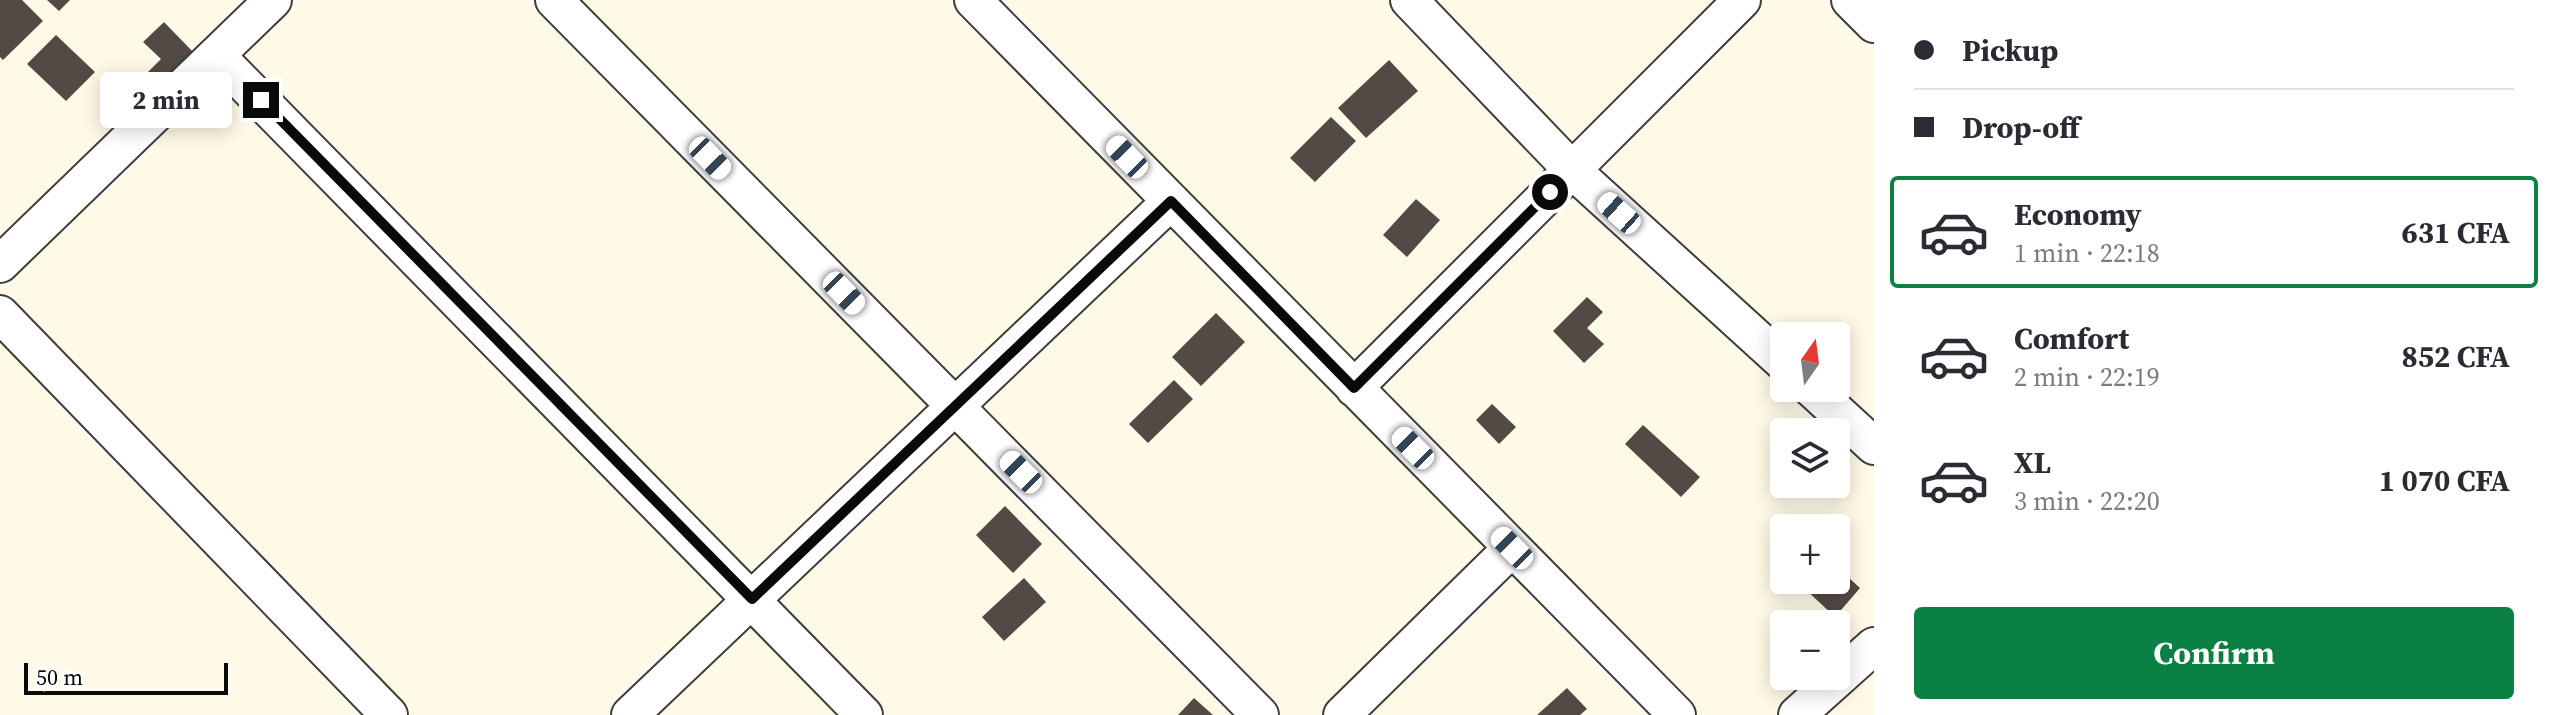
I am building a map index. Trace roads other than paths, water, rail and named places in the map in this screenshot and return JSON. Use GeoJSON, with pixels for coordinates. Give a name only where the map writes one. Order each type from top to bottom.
{"type":"FeatureCollection","features":[{"type":"Feature","properties":{"kind":"street"},"geometry":{"type":"LineString","coordinates":[[0,264],[273,0]]}},
{"type":"Feature","properties":{"kind":"street"},"geometry":{"type":"LineString","coordinates":[[554,0],[1260,715]]}},
{"type":"Feature","properties":{"kind":"street"},"geometry":{"type":"LineString","coordinates":[[973,0],[1677,715]]}},
{"type":"Feature","properties":{"kind":"street"},"geometry":{"type":"LineString","coordinates":[[1409,0],[1572,170],[1770,350]]}},
{"type":"Feature","properties":{"kind":"street"},"geometry":{"type":"LineString","coordinates":[[1354,388],[1742,0]]}},
{"type":"Feature","properties":{"kind":"street"},"geometry":{"type":"LineString","coordinates":[[1850,0],[1874,24]]}},
{"type":"Feature","properties":{"kind":"street"},"geometry":{"type":"LineString","coordinates":[[216,55],[864,715]]}},
{"type":"Feature","properties":{"kind":"street"},"geometry":{"type":"LineString","coordinates":[[630,715],[1171,201]]}},
{"type":"Feature","properties":{"kind":"street"},"geometry":{"type":"LineString","coordinates":[[0,314],[389,715]]}},
{"type":"Feature","properties":{"kind":"street"},"geometry":{"type":"LineString","coordinates":[[1826,402],[1874,446]]}},
{"type":"Feature","properties":{"kind":"street"},"geometry":{"type":"LineString","coordinates":[[1342,715],[1512,548]]}},
{"type":"Feature","properties":{"kind":"street"},"geometry":{"type":"LineString","coordinates":[[1797,715],[1874,646]]}}]}
